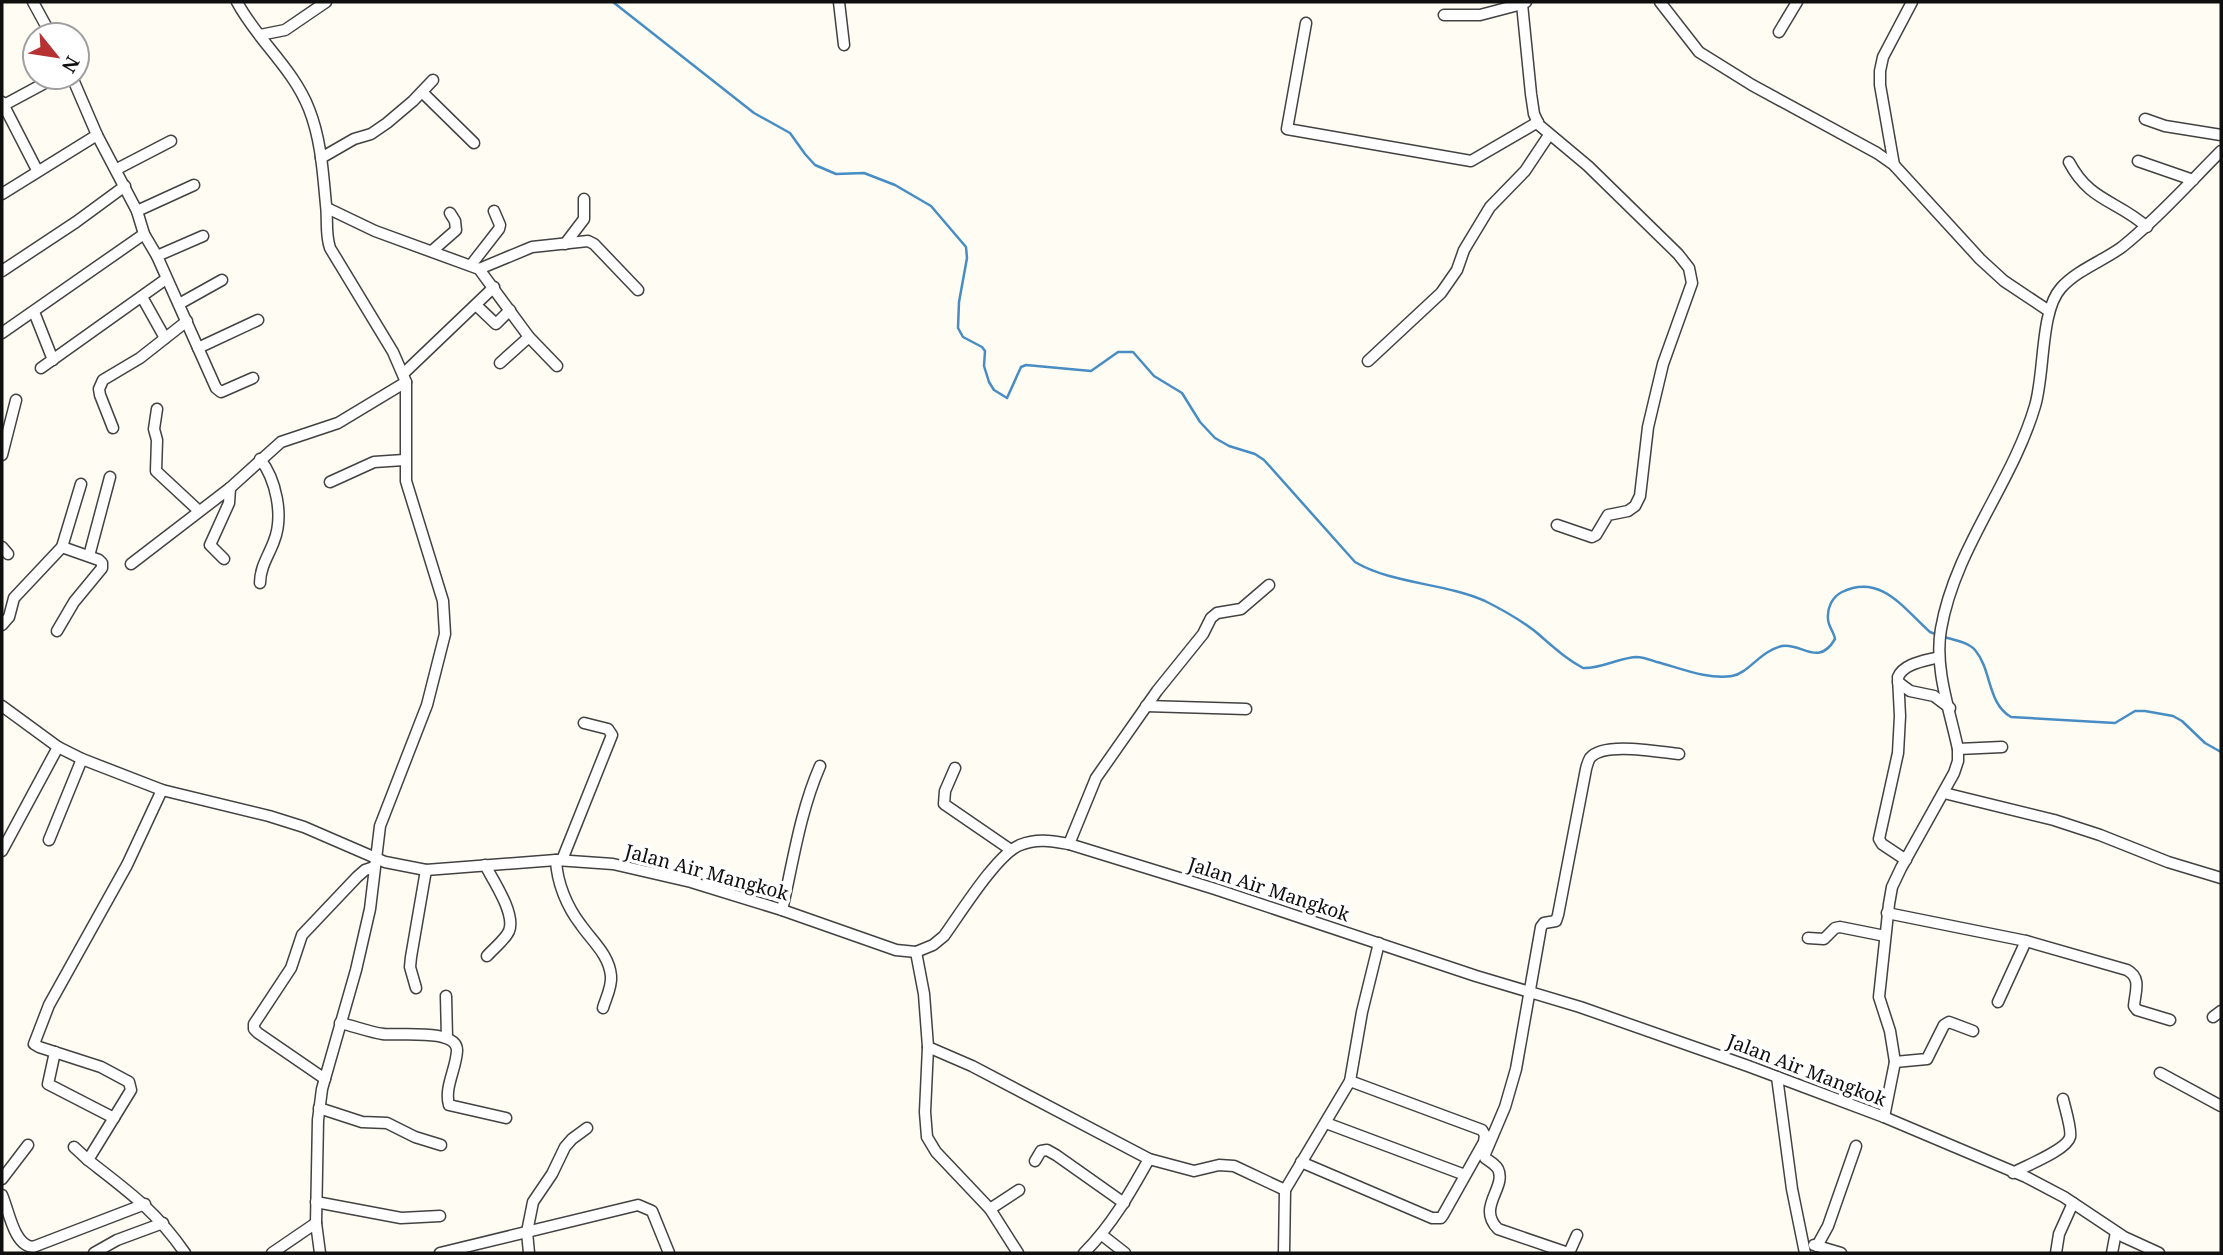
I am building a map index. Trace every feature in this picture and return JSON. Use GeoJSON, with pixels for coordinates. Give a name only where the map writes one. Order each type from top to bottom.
{"type":"FeatureCollection","features":[{"type":"Feature","properties":{"kind":"street"},"geometry":{"type":"LineString","coordinates":[[33,2],[43,21]]}},
{"type":"Feature","properties":{"kind":"street"},"geometry":{"type":"LineString","coordinates":[[237,2],[249,23],[300,88],[317,135],[327,208],[326,232],[330,248],[405,378],[406,481],[443,601],[445,634],[427,705],[380,826],[370,909],[319,1108],[316,1223],[320,1253]]}},
{"type":"Feature","properties":{"kind":"street"},"geometry":{"type":"LineString","coordinates":[[260,35],[285,30],[326,2]]}},
{"type":"Feature","properties":{"kind":"street"},"geometry":{"type":"LineString","coordinates":[[839,2],[844,44]]}},
{"type":"Feature","properties":{"kind":"street"},"geometry":{"type":"LineString","coordinates":[[1660,2],[1699,52],[1894,165],[1980,259],[2004,281],[2049,311]]}},
{"type":"Feature","properties":{"kind":"street"},"geometry":{"type":"LineString","coordinates":[[1779,32],[1795,2]]}},
{"type":"Feature","properties":{"kind":"street"},"geometry":{"type":"LineString","coordinates":[[1894,165],[1880,71],[1883,57],[1912,2]]}},
{"type":"Feature","properties":{"kind":"street"},"geometry":{"type":"LineString","coordinates":[[1444,15],[1480,15],[1524,3],[1531,94],[1538,122],[1549,135],[1588,166],[1689,268],[1692,283],[1663,364],[1648,426],[1640,496],[1635,506],[1628,511],[1608,515],[1592,537],[1557,526]]}},
{"type":"Feature","properties":{"kind":"street"},"geometry":{"type":"LineString","coordinates":[[1306,23],[1287,129],[1471,161],[1538,122]]}},
{"type":"Feature","properties":{"kind":"street"},"geometry":{"type":"LineString","coordinates":[[321,158],[354,139],[371,134],[387,123],[433,80]]}},
{"type":"Feature","properties":{"kind":"street"},"geometry":{"type":"LineString","coordinates":[[29,91],[2,105],[37,170]]}},
{"type":"Feature","properties":{"kind":"street"},"geometry":{"type":"LineString","coordinates":[[78,91],[97,135],[137,211],[144,234],[157,256],[220,392],[253,378]]}},
{"type":"Feature","properties":{"kind":"street"},"geometry":{"type":"LineString","coordinates":[[422,93],[474,143]]}},
{"type":"Feature","properties":{"kind":"street"},"geometry":{"type":"LineString","coordinates":[[2145,119],[2165,126],[2221,135]]}},
{"type":"Feature","properties":{"kind":"street"},"geometry":{"type":"LineString","coordinates":[[2,194],[97,135]]}},
{"type":"Feature","properties":{"kind":"street"},"geometry":{"type":"LineString","coordinates":[[1368,361],[1441,293],[1457,270],[1464,250],[1490,207],[1525,171],[1549,135]]}},
{"type":"Feature","properties":{"kind":"street"},"geometry":{"type":"LineString","coordinates":[[117,169],[171,141]]}},
{"type":"Feature","properties":{"kind":"street"},"geometry":{"type":"LineString","coordinates":[[1884,1117],[1895,1062],[1879,982],[1892,887],[1944,793],[1958,761],[1939,652],[1941,630],[1957,570],[2001,484],[2035,407],[2042,376],[2049,311],[2056,295],[2069,281],[2119,249],[2147,227],[2221,151]]}},
{"type":"Feature","properties":{"kind":"street"},"geometry":{"type":"LineString","coordinates":[[2138,160],[2193,180]]}},
{"type":"Feature","properties":{"kind":"street"},"geometry":{"type":"LineString","coordinates":[[2069,162],[2079,180],[2089,190],[2147,227]]}},
{"type":"Feature","properties":{"kind":"street"},"geometry":{"type":"LineString","coordinates":[[137,211],[194,185]]}},
{"type":"Feature","properties":{"kind":"street"},"geometry":{"type":"LineString","coordinates":[[2,271],[125,186]]}},
{"type":"Feature","properties":{"kind":"street"},"geometry":{"type":"LineString","coordinates":[[565,244],[584,219],[584,199]]}},
{"type":"Feature","properties":{"kind":"street"},"geometry":{"type":"LineString","coordinates":[[327,208],[375,230],[475,267],[494,287],[529,337],[556,366]]}},
{"type":"Feature","properties":{"kind":"street"},"geometry":{"type":"LineString","coordinates":[[475,267],[499,229],[494,211]]}},
{"type":"Feature","properties":{"kind":"street"},"geometry":{"type":"LineString","coordinates":[[432,251],[456,230],[450,213]]}},
{"type":"Feature","properties":{"kind":"street"},"geometry":{"type":"LineString","coordinates":[[2,333],[144,234]]}},
{"type":"Feature","properties":{"kind":"street"},"geometry":{"type":"LineString","coordinates":[[157,256],[203,236]]}},
{"type":"Feature","properties":{"kind":"street"},"geometry":{"type":"LineString","coordinates":[[475,267],[532,247],[581,241],[594,244],[638,290]]}},
{"type":"Feature","properties":{"kind":"street"},"geometry":{"type":"LineString","coordinates":[[41,368],[166,279]]}},
{"type":"Feature","properties":{"kind":"street"},"geometry":{"type":"LineString","coordinates":[[179,304],[222,280]]}},
{"type":"Feature","properties":{"kind":"street"},"geometry":{"type":"LineString","coordinates":[[131,564],[230,488],[281,442],[338,423],[405,378],[494,287]]}},
{"type":"Feature","properties":{"kind":"street"},"geometry":{"type":"LineString","coordinates":[[142,297],[165,338]]}},
{"type":"Feature","properties":{"kind":"street"},"geometry":{"type":"LineString","coordinates":[[476,305],[496,324],[510,310]]}},
{"type":"Feature","properties":{"kind":"street"},"geometry":{"type":"LineString","coordinates":[[33,312],[53,360]]}},
{"type":"Feature","properties":{"kind":"street"},"geometry":{"type":"LineString","coordinates":[[198,348],[258,320]]}},
{"type":"Feature","properties":{"kind":"street"},"geometry":{"type":"LineString","coordinates":[[113,428],[100,395],[99,389],[103,380],[140,358],[187,321]]}},
{"type":"Feature","properties":{"kind":"street"},"geometry":{"type":"LineString","coordinates":[[500,363],[529,337]]}},
{"type":"Feature","properties":{"kind":"street"},"geometry":{"type":"LineString","coordinates":[[2,455],[16,400]]}},
{"type":"Feature","properties":{"kind":"street"},"geometry":{"type":"LineString","coordinates":[[157,409],[154,429],[157,440],[156,471],[199,511]]}},
{"type":"Feature","properties":{"kind":"street"},"geometry":{"type":"LineString","coordinates":[[260,459],[273,486],[277,519],[277,532],[263,566],[260,583]]}},
{"type":"Feature","properties":{"kind":"street"},"geometry":{"type":"LineString","coordinates":[[330,482],[374,462],[404,460]]}},
{"type":"Feature","properties":{"kind":"street"},"geometry":{"type":"LineString","coordinates":[[89,556],[110,477]]}},
{"type":"Feature","properties":{"kind":"street"},"geometry":{"type":"LineString","coordinates":[[2,625],[11,611],[14,598],[62,547],[81,484]]}},
{"type":"Feature","properties":{"kind":"street"},"geometry":{"type":"LineString","coordinates":[[224,559],[210,545],[229,503],[230,488]]}},
{"type":"Feature","properties":{"kind":"street"},"geometry":{"type":"LineString","coordinates":[[57,631],[74,602],[102,568],[99,560],[62,547]]}},
{"type":"Feature","properties":{"kind":"street"},"geometry":{"type":"LineString","coordinates":[[1069,844],[1083,804],[1096,778],[1146,706],[1203,634],[1213,615],[1241,609],[1269,585]]}},
{"type":"Feature","properties":{"kind":"street"},"geometry":{"type":"LineString","coordinates":[[1906,860],[1882,844],[1879,839],[1898,753],[1898,682],[1900,673],[1909,666],[1939,652]]}},
{"type":"Feature","properties":{"kind":"street"},"geometry":{"type":"LineString","coordinates":[[1898,682],[1910,691],[1934,696],[1950,708]]}},
{"type":"Feature","properties":{"kind":"street","name":"Jalan Air Mangkok"},"geometry":{"type":"LineString","coordinates":[[2,706],[58,747],[82,759],[162,790],[304,827],[375,863],[426,870],[559,860],[612,864],[691,882],[883,946],[916,952]]}},
{"type":"Feature","properties":{"kind":"street"},"geometry":{"type":"LineString","coordinates":[[1146,706],[1246,709]]}},
{"type":"Feature","properties":{"kind":"street"},"geometry":{"type":"LineString","coordinates":[[584,723],[608,729],[612,735],[559,860],[559,882],[581,925],[608,962],[611,985],[603,1008]]}},
{"type":"Feature","properties":{"kind":"street"},"geometry":{"type":"LineString","coordinates":[[2,850],[58,747]]}},
{"type":"Feature","properties":{"kind":"street"},"geometry":{"type":"LineString","coordinates":[[1958,749],[2002,747]]}},
{"type":"Feature","properties":{"kind":"street"},"geometry":{"type":"LineString","coordinates":[[1577,1235],[1569,1253],[1498,1229],[1489,1216],[1499,1176],[1498,1170],[1485,1154],[1505,1107],[1516,1069],[1541,927],[1544,923],[1556,921],[1559,915],[1586,769],[1591,757],[1602,750],[1617,748],[1679,754]]}},
{"type":"Feature","properties":{"kind":"street"},"geometry":{"type":"LineString","coordinates":[[49,840],[82,759]]}},
{"type":"Feature","properties":{"kind":"street"},"geometry":{"type":"LineString","coordinates":[[782,911],[798,834],[810,789],[820,766]]}},
{"type":"Feature","properties":{"kind":"street"},"geometry":{"type":"LineString","coordinates":[[955,768],[945,791],[944,804],[1011,850],[990,873],[944,936],[933,945],[916,952],[924,994],[928,1048],[925,1112],[927,1137],[936,1153],[990,1209],[1012,1251]]}},
{"type":"Feature","properties":{"kind":"street"},"geometry":{"type":"LineString","coordinates":[[88,1160],[131,1090],[129,1082],[100,1067],[39,1047],[34,1044],[35,1038],[49,1005],[127,865],[162,790]]}},
{"type":"Feature","properties":{"kind":"street"},"geometry":{"type":"LineString","coordinates":[[1944,793],[2054,820],[2168,862],[2221,878]]}},
{"type":"Feature","properties":{"kind":"street","name":"Jalan Air Mangkok"},"geometry":{"type":"LineString","coordinates":[[1011,850],[1030,842],[1045,840],[1069,844],[1580,1007],[1884,1117],[2013,1173],[2073,1203],[2116,1232],[2159,1253]]}},
{"type":"Feature","properties":{"kind":"street"},"geometry":{"type":"LineString","coordinates":[[325,1079],[258,1033],[254,1024],[291,968],[302,935],[357,877],[375,863]]}},
{"type":"Feature","properties":{"kind":"street"},"geometry":{"type":"LineString","coordinates":[[485,865],[511,920],[508,932],[488,956]]}},
{"type":"Feature","properties":{"kind":"street"},"geometry":{"type":"LineString","coordinates":[[416,988],[410,967],[426,870]]}},
{"type":"Feature","properties":{"kind":"street"},"geometry":{"type":"LineString","coordinates":[[1887,913],[2026,941],[2132,973],[2137,985],[2134,1006],[2137,1010],[2170,1020]]}},
{"type":"Feature","properties":{"kind":"street"},"geometry":{"type":"LineString","coordinates":[[1808,938],[1824,939],[1838,927],[1885,936]]}},
{"type":"Feature","properties":{"kind":"street"},"geometry":{"type":"LineString","coordinates":[[1998,1002],[2026,941]]}},
{"type":"Feature","properties":{"kind":"street"},"geometry":{"type":"LineString","coordinates":[[1284,1253],[1285,1190],[1350,1081],[1362,1012],[1379,943]]}},
{"type":"Feature","properties":{"kind":"street"},"geometry":{"type":"LineString","coordinates":[[446,996],[447,1038]]}},
{"type":"Feature","properties":{"kind":"street"},"geometry":{"type":"LineString","coordinates":[[1895,1062],[1927,1059],[1944,1025],[1949,1022],[1973,1031]]}},
{"type":"Feature","properties":{"kind":"street"},"geometry":{"type":"LineString","coordinates":[[340,1023],[382,1034],[447,1038],[453,1041],[457,1050],[448,1096],[449,1105],[506,1118]]}},
{"type":"Feature","properties":{"kind":"street"},"geometry":{"type":"LineString","coordinates":[[928,1048],[972,1066],[1149,1159],[1194,1171],[1219,1165],[1234,1166],[1285,1190]]}},
{"type":"Feature","properties":{"kind":"street"},"geometry":{"type":"LineString","coordinates":[[55,1052],[48,1084],[114,1118]]}},
{"type":"Feature","properties":{"kind":"street"},"geometry":{"type":"LineString","coordinates":[[2160,1073],[2221,1106]]}},
{"type":"Feature","properties":{"kind":"street"},"geometry":{"type":"LineString","coordinates":[[1777,1077],[1803,1248],[1817,1246],[1841,1253]]}},
{"type":"Feature","properties":{"kind":"street"},"geometry":{"type":"LineString","coordinates":[[1301,1162],[1437,1219],[1443,1215],[1484,1142],[1485,1135],[1482,1130],[1350,1081]]}},
{"type":"Feature","properties":{"kind":"street"},"geometry":{"type":"LineString","coordinates":[[2013,1173],[2062,1147],[2069,1140],[2070,1132],[2063,1098]]}},
{"type":"Feature","properties":{"kind":"street"},"geometry":{"type":"LineString","coordinates":[[319,1108],[362,1122],[387,1123],[415,1137],[442,1145]]}},
{"type":"Feature","properties":{"kind":"street"},"geometry":{"type":"LineString","coordinates":[[1326,1123],[1465,1175]]}},
{"type":"Feature","properties":{"kind":"street"},"geometry":{"type":"LineString","coordinates":[[529,1253],[527,1231],[533,1202],[552,1174],[565,1147],[587,1128]]}},
{"type":"Feature","properties":{"kind":"street"},"geometry":{"type":"LineString","coordinates":[[2,1180],[28,1145]]}},
{"type":"Feature","properties":{"kind":"street"},"geometry":{"type":"LineString","coordinates":[[1817,1246],[1828,1226],[1856,1146]]}},
{"type":"Feature","properties":{"kind":"street"},"geometry":{"type":"LineString","coordinates":[[74,1147],[145,1204],[186,1253]]}},
{"type":"Feature","properties":{"kind":"street"},"geometry":{"type":"LineString","coordinates":[[1035,1161],[1041,1151],[1047,1150],[1056,1154],[1124,1203]]}},
{"type":"Feature","properties":{"kind":"street"},"geometry":{"type":"LineString","coordinates":[[1084,1253],[1102,1235],[1149,1159]]}},
{"type":"Feature","properties":{"kind":"street"},"geometry":{"type":"LineString","coordinates":[[990,1209],[1019,1190]]}},
{"type":"Feature","properties":{"kind":"street"},"geometry":{"type":"LineString","coordinates":[[2,1195],[6,1217],[19,1241],[26,1247],[33,1247],[145,1204]]}},
{"type":"Feature","properties":{"kind":"street"},"geometry":{"type":"LineString","coordinates":[[316,1202],[401,1218],[440,1216]]}},
{"type":"Feature","properties":{"kind":"street"},"geometry":{"type":"LineString","coordinates":[[2056,1253],[2059,1234],[2073,1203]]}},
{"type":"Feature","properties":{"kind":"street"},"geometry":{"type":"LineString","coordinates":[[440,1253],[638,1205],[652,1211],[669,1253]]}},
{"type":"Feature","properties":{"kind":"street"},"geometry":{"type":"LineString","coordinates":[[94,1253],[117,1240],[163,1223]]}},
{"type":"Feature","properties":{"kind":"street"},"geometry":{"type":"LineString","coordinates":[[272,1253],[316,1223]]}},
{"type":"Feature","properties":{"kind":"street"},"geometry":{"type":"LineString","coordinates":[[2112,1253],[2116,1232]]}},
{"type":"Feature","properties":{"kind":"street"},"geometry":{"type":"LineString","coordinates":[[1102,1235],[1125,1253]]}},
{"type":"Feature","properties":{"kind":"waterway"},"geometry":{"type":"LineString","coordinates":[[613,2],[754,113],[790,133],[815,165],[836,174],[864,173],[895,185],[931,206],[966,247],[958,328],[963,337],[985,351],[984,366],[989,382],[994,390],[1007,398],[1021,367],[1026,365],[1091,371],[1118,352],[1133,352],[1154,376],[1182,393],[1200,422],[1215,438],[1264,460],[1355,562],[1385,575],[1453,590],[1485,601],[1524,623],[1583,668],[1639,657],[1694,673],[1723,677],[1744,671],[1767,652],[1782,646],[1822,652],[1835,639],[1828,622],[1831,603],[1838,594],[1856,587],[1869,587],[1891,596],[1930,632],[1938,635]]}},
{"type":"Feature","properties":{"kind":"waterway"},"geometry":{"type":"LineString","coordinates":[[1944,637],[1965,643],[1975,650],[1998,703],[2011,717],[2115,723],[2135,711],[2145,711],[2173,716],[2205,743],[2221,752]]}}]}
